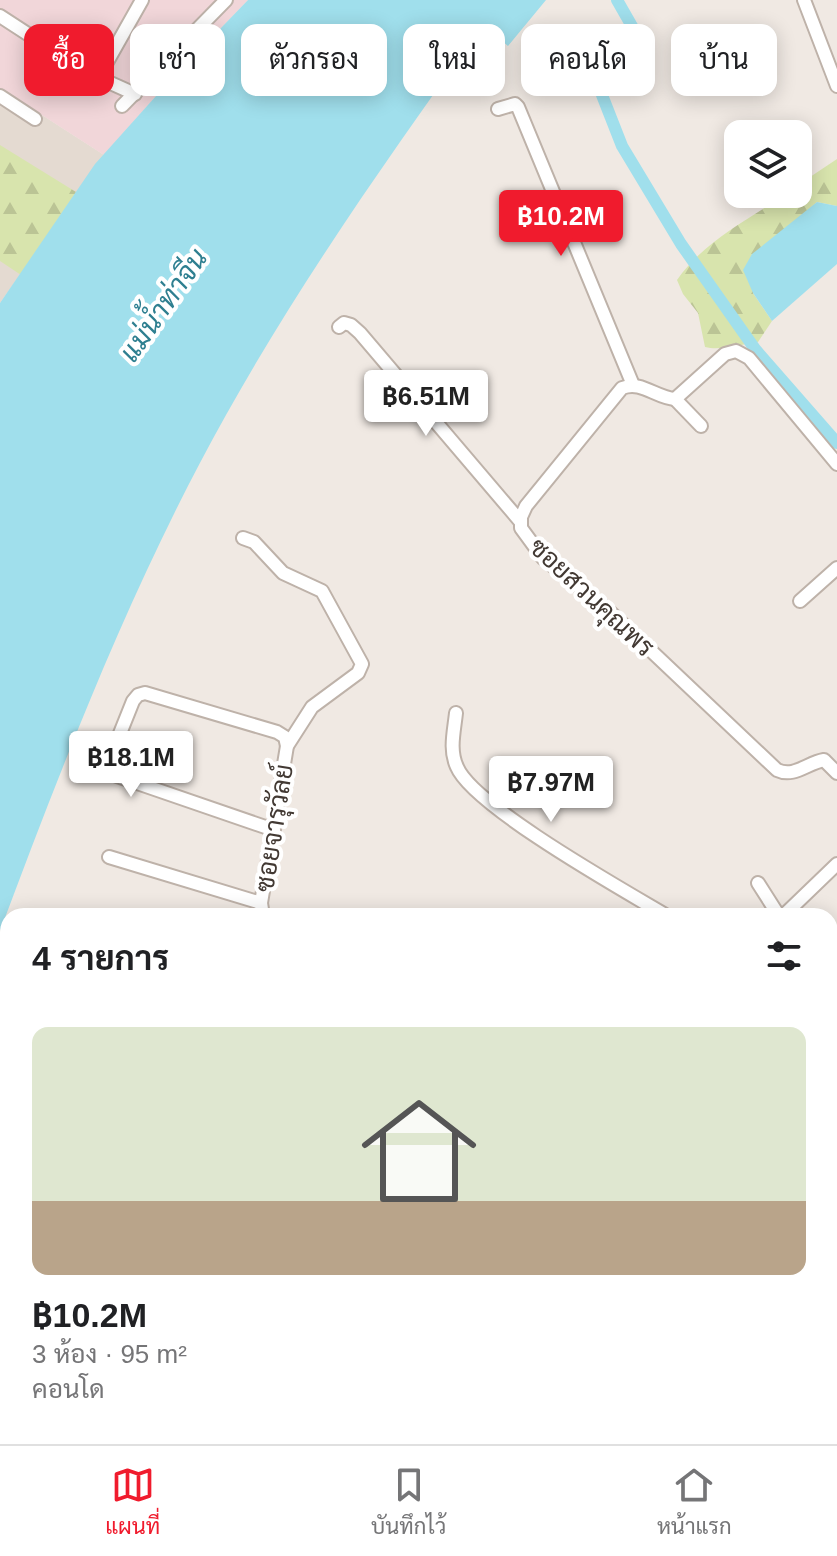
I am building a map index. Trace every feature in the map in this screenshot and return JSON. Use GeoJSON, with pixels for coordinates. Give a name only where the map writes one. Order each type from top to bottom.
{"type":"FeatureCollection","features":[{"type":"Feature","properties":{"kind":"street"},"geometry":{"type":"LineString","coordinates":[[114,50],[142,0]]}},
{"type":"Feature","properties":{"kind":"street"},"geometry":{"type":"LineString","coordinates":[[203,24],[226,0]]}},
{"type":"Feature","properties":{"kind":"street"},"geometry":{"type":"LineString","coordinates":[[804,0],[837,86]]}},
{"type":"Feature","properties":{"kind":"street"},"geometry":{"type":"LineString","coordinates":[[0,16],[24,31]]}},
{"type":"Feature","properties":{"kind":"street"},"geometry":{"type":"LineString","coordinates":[[0,96],[35,119]]}},
{"type":"Feature","properties":{"kind":"street"},"geometry":{"type":"LineString","coordinates":[[122,106],[133,96]]}},
{"type":"Feature","properties":{"kind":"street"},"geometry":{"type":"LineString","coordinates":[[498,109],[509,104],[518,107],[633,385],[675,399],[701,426]]}},
{"type":"Feature","properties":{"kind":"street"},"geometry":{"type":"LineString","coordinates":[[339,327],[344,323],[360,333],[520,521]]}},
{"type":"Feature","properties":{"kind":"street"},"geometry":{"type":"LineString","coordinates":[[675,399],[725,354],[736,351],[749,358],[837,464]]}},
{"type":"Feature","properties":{"kind":"street","name":"ซอยสวนคุณพร"},"geometry":{"type":"LineString","coordinates":[[633,385],[622,388],[526,506],[520,521],[521,528],[543,558],[609,611],[777,770],[792,773],[824,760],[837,773]]}},
{"type":"Feature","properties":{"kind":"street","name":"ซอยจารุวัลย์"},"geometry":{"type":"LineString","coordinates":[[243,538],[254,542],[283,573],[322,591],[362,664],[358,673],[312,707],[287,746],[262,908]]}},
{"type":"Feature","properties":{"kind":"street"},"geometry":{"type":"LineString","coordinates":[[800,601],[837,568]]}},
{"type":"Feature","properties":{"kind":"street"},"geometry":{"type":"LineString","coordinates":[[274,830],[114,775],[109,761],[133,701],[145,693],[277,732],[285,737],[287,746]]}},
{"type":"Feature","properties":{"kind":"street"},"geometry":{"type":"LineString","coordinates":[[456,713],[452,750],[458,770],[466,780],[499,809],[548,843],[654,908]]}},
{"type":"Feature","properties":{"kind":"street"},"geometry":{"type":"LineString","coordinates":[[109,857],[256,908]]}},
{"type":"Feature","properties":{"kind":"street"},"geometry":{"type":"LineString","coordinates":[[790,908],[837,864]]}},
{"type":"Feature","properties":{"kind":"street"},"geometry":{"type":"LineString","coordinates":[[758,883],[775,908]]}},
{"type":"Feature","properties":{"kind":"shaded area"},"geometry":{"type":"Polygon","coordinates":[[[0,0],[248,0],[225,24],[130,24],[130,96],[156,96],[104,155],[0,88],[0,0]]]}},
{"type":"Feature","properties":{"kind":"shaded area"},"geometry":{"type":"Polygon","coordinates":[[[0,88],[104,155],[0,303],[0,88]]]}},
{"type":"Feature","properties":{"kind":"green space"},"geometry":{"type":"Polygon","coordinates":[[[0,145],[76,192],[21,275],[0,261],[0,145]]]}},
{"type":"Feature","properties":{"kind":"green space"},"geometry":{"type":"Polygon","coordinates":[[[837,159],[837,206],[817,202],[812,206],[812,176],[837,159]]]}},
{"type":"Feature","properties":{"kind":"green space"},"geometry":{"type":"Polygon","coordinates":[[[764,208],[810,208],[801,216],[753,293],[772,321],[758,342],[724,348],[705,347],[698,313],[683,294],[677,280],[700,254],[764,208]]]}},
{"type":"Feature","properties":{"kind":"water","name":"แม่น้ำท่าจีน"},"geometry":{"type":"Polygon","coordinates":[[[248,0],[546,0],[526,24],[521,24],[521,30],[508,46],[505,43],[505,24],[403,24],[403,96],[432,96],[285,315],[193,477],[103,668],[9,908],[0,908],[0,303],[95,164],[156,96],[225,96],[225,24],[248,0]]]}},
{"type":"Feature","properties":{"kind":"water"},"geometry":{"type":"Polygon","coordinates":[[[817,202],[837,206],[837,264],[772,321],[753,293],[743,270],[752,254],[817,202]]]}},
{"type":"Feature","properties":{"kind":"waterway"},"geometry":{"type":"LineString","coordinates":[[617,0],[633,28],[636,47],[602,95],[622,146],[681,244],[755,349],[837,443]]}}]}
